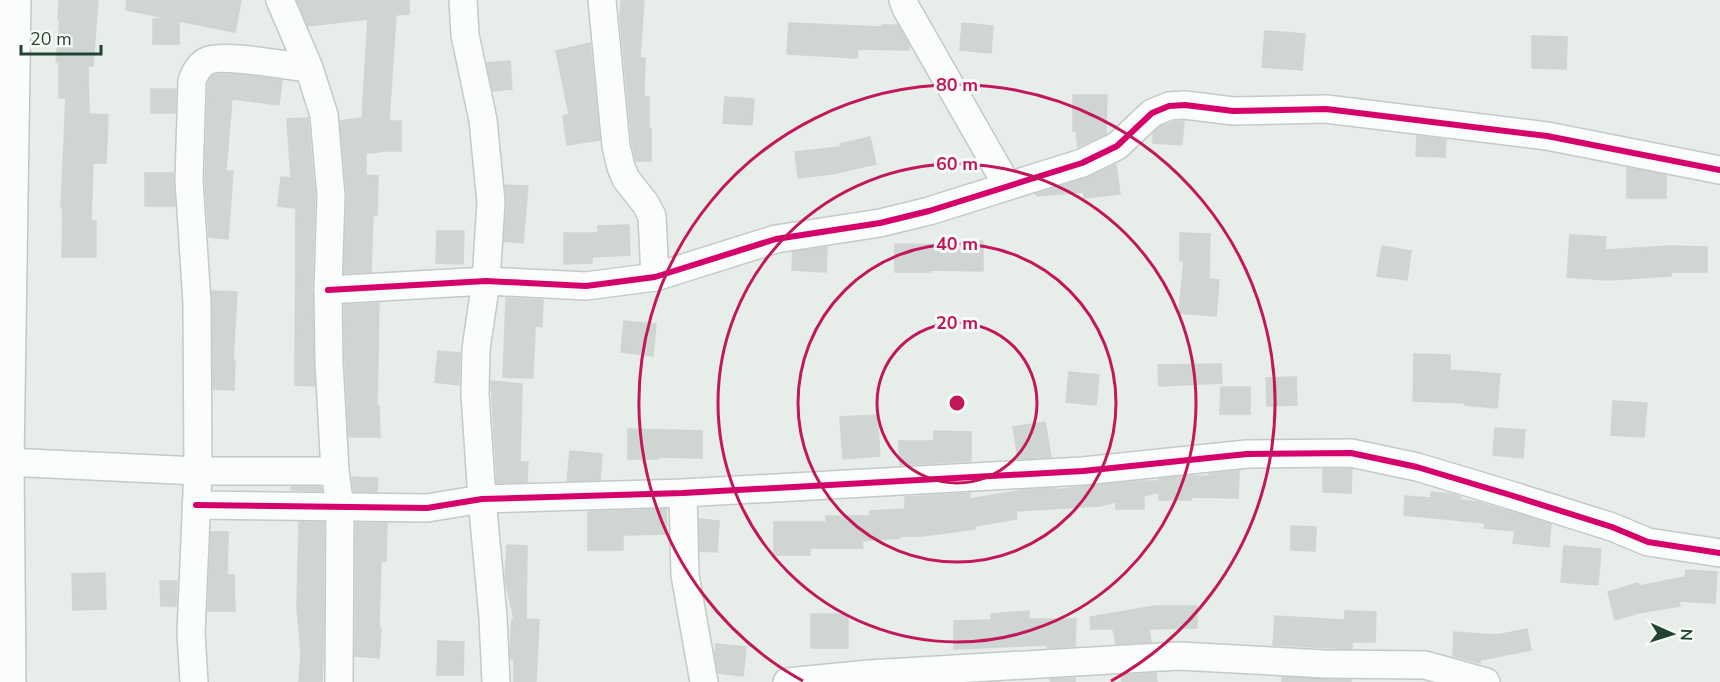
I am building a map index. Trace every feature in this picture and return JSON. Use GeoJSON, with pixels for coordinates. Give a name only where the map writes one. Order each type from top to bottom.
{"type":"FeatureCollection","features":[{"type":"Feature","properties":{"kind":"main road"},"geometry":{"type":"LineString","coordinates":[[9,682],[5,472],[14,0]]}},
{"type":"Feature","properties":{"kind":"street"},"geometry":{"type":"LineString","coordinates":[[280,0],[309,68],[324,115],[331,196],[328,290],[329,362],[335,471],[340,507],[339,682]]}},
{"type":"Feature","properties":{"kind":"street"},"geometry":{"type":"LineString","coordinates":[[463,0],[465,35],[483,120],[491,201],[486,280],[476,349],[475,394],[496,682]]}},
{"type":"Feature","properties":{"kind":"street"},"geometry":{"type":"LineString","coordinates":[[602,0],[616,146],[626,178],[652,216],[655,277]]}},
{"type":"Feature","properties":{"kind":"street"},"geometry":{"type":"LineString","coordinates":[[903,0],[1007,185]]}},
{"type":"Feature","properties":{"kind":"street"},"geometry":{"type":"LineString","coordinates":[[194,682],[191,633],[198,471],[197,303],[189,180],[192,81],[197,68],[209,60],[226,58],[309,68]]}},
{"type":"Feature","properties":{"kind":"street"},"geometry":{"type":"LineString","coordinates":[[328,290],[486,280],[586,286],[655,277],[776,239],[880,223],[929,211],[1082,163],[1117,146],[1152,113],[1169,106],[1233,111],[1326,109],[1547,136],[1720,170]]}},
{"type":"Feature","properties":{"kind":"street"},"geometry":{"type":"LineString","coordinates":[[196,506],[427,508],[482,499],[683,493],[1083,471],[1247,454],[1350,453],[1417,467],[1612,526],[1648,542],[1720,553]]}},
{"type":"Feature","properties":{"kind":"street"},"geometry":{"type":"LineString","coordinates":[[5,472],[335,471]]}},
{"type":"Feature","properties":{"kind":"street"},"geometry":{"type":"LineString","coordinates":[[683,493],[685,575],[704,682]]}},
{"type":"Feature","properties":{"kind":"street"},"geometry":{"type":"LineString","coordinates":[[787,682],[869,674],[950,675],[1179,656],[1325,664],[1425,665],[1486,682]]}},
{"type":"Feature","properties":{"kind":"building"},"geometry":{"type":"Polygon","coordinates":[[[59,0],[98,0],[93,66],[88,66],[89,114],[108,115],[106,163],[93,163],[91,221],[96,221],[96,257],[62,257],[63,208],[61,208],[66,98],[59,98],[59,63],[56,62],[60,20],[58,20],[59,0]]]}},
{"type":"Feature","properties":{"kind":"building"},"geometry":{"type":"Polygon","coordinates":[[[127,0],[241,0],[235,32],[179,21],[179,44],[153,44],[153,19],[171,19],[126,10],[127,0]]]}},
{"type":"Feature","properties":{"kind":"building"},"geometry":{"type":"Polygon","coordinates":[[[297,0],[409,0],[409,14],[396,15],[389,121],[401,121],[401,151],[366,153],[366,175],[378,176],[377,215],[373,215],[371,272],[344,273],[347,195],[340,121],[362,118],[368,19],[308,26],[297,0]]]}},
{"type":"Feature","properties":{"kind":"building"},"geometry":{"type":"Polygon","coordinates":[[[621,0],[644,0],[640,58],[645,58],[644,97],[649,97],[651,161],[636,161],[632,143],[620,19],[621,0]]]}},
{"type":"Feature","properties":{"kind":"building"},"geometry":{"type":"Polygon","coordinates":[[[789,23],[882,27],[882,25],[898,25],[909,45],[909,50],[858,49],[857,58],[787,54],[789,23]]]}},
{"type":"Feature","properties":{"kind":"building"},"geometry":{"type":"Polygon","coordinates":[[[962,23],[993,26],[991,53],[960,50],[962,23]]]}},
{"type":"Feature","properties":{"kind":"building"},"geometry":{"type":"Polygon","coordinates":[[[1265,31],[1305,34],[1302,70],[1262,67],[1265,31]]]}},
{"type":"Feature","properties":{"kind":"building"},"geometry":{"type":"Polygon","coordinates":[[[1532,36],[1567,37],[1566,69],[1532,68],[1532,36]]]}},
{"type":"Feature","properties":{"kind":"building"},"geometry":{"type":"Polygon","coordinates":[[[590,43],[600,140],[567,145],[563,116],[569,114],[556,51],[590,43]]]}},
{"type":"Feature","properties":{"kind":"building"},"geometry":{"type":"Polygon","coordinates":[[[510,61],[512,89],[493,91],[487,63],[510,61]]]}},
{"type":"Feature","properties":{"kind":"building"},"geometry":{"type":"Polygon","coordinates":[[[219,74],[282,80],[279,105],[232,99],[226,171],[233,171],[228,239],[209,237],[205,180],[208,84],[212,76],[219,74]]]}},
{"type":"Feature","properties":{"kind":"building"},"geometry":{"type":"Polygon","coordinates":[[[151,89],[176,89],[175,113],[151,113],[151,89]]]}},
{"type":"Feature","properties":{"kind":"building"},"geometry":{"type":"Polygon","coordinates":[[[1073,95],[1107,95],[1106,134],[1078,147],[1076,131],[1073,131],[1073,95]]]}},
{"type":"Feature","properties":{"kind":"building"},"geometry":{"type":"Polygon","coordinates":[[[725,97],[754,99],[752,125],[723,123],[725,97]]]}},
{"type":"Feature","properties":{"kind":"building"},"geometry":{"type":"Polygon","coordinates":[[[308,118],[315,196],[312,290],[315,386],[295,385],[296,208],[278,206],[281,177],[291,178],[287,119],[308,118]]]}},
{"type":"Feature","properties":{"kind":"building"},"geometry":{"type":"Polygon","coordinates":[[[1184,121],[1182,145],[1153,143],[1153,134],[1161,126],[1184,121]]]}},
{"type":"Feature","properties":{"kind":"building"},"geometry":{"type":"Polygon","coordinates":[[[1417,136],[1446,140],[1445,157],[1416,156],[1417,136]]]}},
{"type":"Feature","properties":{"kind":"building"},"geometry":{"type":"Polygon","coordinates":[[[870,137],[876,164],[832,174],[798,178],[795,152],[841,147],[840,144],[870,137]]]}},
{"type":"Feature","properties":{"kind":"building"},"geometry":{"type":"Polygon","coordinates":[[[1116,164],[1120,194],[1084,198],[1084,192],[1037,196],[1036,194],[1089,177],[1116,164]]]}},
{"type":"Feature","properties":{"kind":"building"},"geometry":{"type":"Polygon","coordinates":[[[1627,168],[1666,175],[1666,198],[1627,198],[1627,168]]]}},
{"type":"Feature","properties":{"kind":"building"},"geometry":{"type":"Polygon","coordinates":[[[145,173],[173,173],[175,206],[145,206],[145,173]]]}},
{"type":"Feature","properties":{"kind":"building"},"geometry":{"type":"Polygon","coordinates":[[[505,185],[528,186],[523,243],[504,241],[507,203],[505,185]]]}},
{"type":"Feature","properties":{"kind":"building"},"geometry":{"type":"Polygon","coordinates":[[[629,225],[630,255],[592,257],[592,263],[564,264],[564,233],[598,233],[598,226],[629,225]]]}},
{"type":"Feature","properties":{"kind":"building"},"geometry":{"type":"Polygon","coordinates":[[[437,231],[464,231],[463,264],[436,263],[437,231]]]}},
{"type":"Feature","properties":{"kind":"building"},"geometry":{"type":"Polygon","coordinates":[[[1180,233],[1210,234],[1209,279],[1219,280],[1216,316],[1179,313],[1184,261],[1180,261],[1180,233]]]}},
{"type":"Feature","properties":{"kind":"building"},"geometry":{"type":"Polygon","coordinates":[[[1570,235],[1606,237],[1605,250],[1669,246],[1707,247],[1707,272],[1671,272],[1671,276],[1608,280],[1567,277],[1570,235]]]}},
{"type":"Feature","properties":{"kind":"building"},"geometry":{"type":"Polygon","coordinates":[[[950,241],[983,241],[983,271],[895,272],[895,244],[950,245],[950,241]]]}},
{"type":"Feature","properties":{"kind":"building"},"geometry":{"type":"Polygon","coordinates":[[[1382,246],[1411,251],[1407,280],[1377,276],[1382,246]]]}},
{"type":"Feature","properties":{"kind":"building"},"geometry":{"type":"Polygon","coordinates":[[[827,247],[826,272],[792,270],[793,252],[827,247]]]}},
{"type":"Feature","properties":{"kind":"building"},"geometry":{"type":"Polygon","coordinates":[[[212,291],[237,292],[233,361],[235,361],[234,390],[213,389],[212,291]]]}},
{"type":"Feature","properties":{"kind":"building"},"geometry":{"type":"Polygon","coordinates":[[[506,298],[543,300],[542,327],[535,326],[533,378],[503,377],[506,298]]]}},
{"type":"Feature","properties":{"kind":"building"},"geometry":{"type":"Polygon","coordinates":[[[379,303],[377,406],[379,406],[380,437],[349,437],[344,305],[379,303]]]}},
{"type":"Feature","properties":{"kind":"building"},"geometry":{"type":"Polygon","coordinates":[[[624,321],[656,324],[653,356],[621,352],[624,321]]]}},
{"type":"Feature","properties":{"kind":"building"},"geometry":{"type":"Polygon","coordinates":[[[438,351],[460,353],[459,385],[435,382],[438,351]]]}},
{"type":"Feature","properties":{"kind":"building"},"geometry":{"type":"Polygon","coordinates":[[[1414,354],[1450,355],[1450,370],[1500,374],[1497,408],[1465,405],[1465,403],[1413,401],[1414,354]]]}},
{"type":"Feature","properties":{"kind":"building"},"geometry":{"type":"Polygon","coordinates":[[[1221,364],[1222,383],[1159,386],[1158,365],[1221,364]]]}},
{"type":"Feature","properties":{"kind":"building"},"geometry":{"type":"Polygon","coordinates":[[[1069,372],[1099,375],[1096,405],[1066,402],[1069,372]]]}},
{"type":"Feature","properties":{"kind":"building"},"geometry":{"type":"Polygon","coordinates":[[[1296,377],[1297,405],[1267,406],[1266,378],[1296,377]]]}},
{"type":"Feature","properties":{"kind":"building"},"geometry":{"type":"Polygon","coordinates":[[[491,381],[522,384],[520,462],[528,462],[527,482],[497,483],[491,381]]]}},
{"type":"Feature","properties":{"kind":"building"},"geometry":{"type":"Polygon","coordinates":[[[1221,387],[1250,387],[1250,414],[1220,414],[1221,387]]]}},
{"type":"Feature","properties":{"kind":"building"},"geometry":{"type":"Polygon","coordinates":[[[1613,401],[1647,403],[1644,437],[1611,435],[1613,401]]]}},
{"type":"Feature","properties":{"kind":"building"},"geometry":{"type":"Polygon","coordinates":[[[877,415],[880,456],[843,459],[840,417],[877,415]]]}},
{"type":"Feature","properties":{"kind":"building"},"geometry":{"type":"Polygon","coordinates":[[[1045,422],[1051,457],[1018,459],[1013,427],[1045,422]]]}},
{"type":"Feature","properties":{"kind":"building"},"geometry":{"type":"Polygon","coordinates":[[[1495,428],[1525,430],[1523,458],[1493,455],[1495,428]]]}},
{"type":"Feature","properties":{"kind":"building"},"geometry":{"type":"Polygon","coordinates":[[[628,429],[702,431],[702,458],[628,459],[628,429]]]}},
{"type":"Feature","properties":{"kind":"building"},"geometry":{"type":"Polygon","coordinates":[[[934,431],[971,432],[971,461],[900,465],[899,441],[934,441],[934,431]]]}},
{"type":"Feature","properties":{"kind":"building"},"geometry":{"type":"Polygon","coordinates":[[[570,451],[602,454],[600,480],[567,481],[570,451]]]}},
{"type":"Feature","properties":{"kind":"building"},"geometry":{"type":"Polygon","coordinates":[[[1323,469],[1352,469],[1351,493],[1323,492],[1323,469]]]}},
{"type":"Feature","properties":{"kind":"building"},"geometry":{"type":"Polygon","coordinates":[[[1239,471],[1238,498],[1191,497],[1191,500],[1159,500],[1159,492],[1144,496],[1144,509],[1116,509],[1116,502],[1099,506],[1016,511],[1017,519],[975,526],[975,529],[862,541],[863,548],[810,548],[810,555],[774,555],[774,522],[826,522],[826,516],[870,516],[870,511],[905,509],[905,497],[970,493],[970,499],[1023,490],[1056,488],[1056,490],[1159,481],[1159,479],[1209,476],[1209,474],[1239,471]]]}},
{"type":"Feature","properties":{"kind":"building"},"geometry":{"type":"Polygon","coordinates":[[[352,477],[378,478],[377,492],[354,491],[352,477]]]}},
{"type":"Feature","properties":{"kind":"building"},"geometry":{"type":"Polygon","coordinates":[[[291,487],[321,487],[322,491],[291,490],[291,487]]]}},
{"type":"Feature","properties":{"kind":"building"},"geometry":{"type":"Polygon","coordinates":[[[1431,492],[1451,494],[1461,497],[1461,500],[1478,502],[1551,524],[1549,547],[1513,543],[1515,531],[1484,528],[1485,523],[1404,515],[1405,496],[1431,498],[1431,492]]]}},
{"type":"Feature","properties":{"kind":"building"},"geometry":{"type":"Polygon","coordinates":[[[666,509],[667,534],[623,535],[623,550],[588,550],[588,512],[666,509]]]}},
{"type":"Feature","properties":{"kind":"building"},"geometry":{"type":"Polygon","coordinates":[[[699,519],[719,521],[717,552],[700,551],[699,519]]]}},
{"type":"Feature","properties":{"kind":"building"},"geometry":{"type":"Polygon","coordinates":[[[299,522],[324,522],[322,682],[299,682],[301,652],[297,608],[299,522]]]}},
{"type":"Feature","properties":{"kind":"building"},"geometry":{"type":"Polygon","coordinates":[[[356,523],[387,523],[386,561],[381,561],[379,658],[355,656],[356,523]]]}},
{"type":"Feature","properties":{"kind":"building"},"geometry":{"type":"Polygon","coordinates":[[[1291,526],[1316,527],[1315,551],[1291,550],[1291,526]]]}},
{"type":"Feature","properties":{"kind":"building"},"geometry":{"type":"Polygon","coordinates":[[[211,532],[228,532],[227,575],[234,575],[235,611],[208,611],[211,532]]]}},
{"type":"Feature","properties":{"kind":"building"},"geometry":{"type":"Polygon","coordinates":[[[507,545],[527,546],[526,619],[539,620],[536,682],[514,682],[514,659],[511,659],[510,650],[512,619],[514,619],[505,579],[507,545]]]}},
{"type":"Feature","properties":{"kind":"building"},"geometry":{"type":"Polygon","coordinates":[[[1564,546],[1601,549],[1598,585],[1561,582],[1564,546]]]}},
{"type":"Feature","properties":{"kind":"building"},"geometry":{"type":"Polygon","coordinates":[[[1686,570],[1717,572],[1715,603],[1679,601],[1680,606],[1638,613],[1615,620],[1608,592],[1638,583],[1639,586],[1685,577],[1686,570]]]}},
{"type":"Feature","properties":{"kind":"building"},"geometry":{"type":"Polygon","coordinates":[[[105,573],[106,609],[73,610],[72,574],[105,573]]]}},
{"type":"Feature","properties":{"kind":"building"},"geometry":{"type":"Polygon","coordinates":[[[160,581],[177,581],[176,606],[161,606],[160,581]]]}},
{"type":"Feature","properties":{"kind":"building"},"geometry":{"type":"Polygon","coordinates":[[[1155,606],[1197,606],[1197,628],[1149,629],[1151,642],[1116,644],[1113,629],[1091,629],[1090,617],[1155,606]]]}},
{"type":"Feature","properties":{"kind":"building"},"geometry":{"type":"Polygon","coordinates":[[[1029,611],[1029,619],[1076,619],[1075,646],[954,649],[954,621],[991,620],[991,614],[1029,611]]]}},
{"type":"Feature","properties":{"kind":"building"},"geometry":{"type":"Polygon","coordinates":[[[1345,611],[1376,612],[1375,642],[1352,642],[1352,649],[1273,645],[1275,616],[1345,620],[1345,611]]]}},
{"type":"Feature","properties":{"kind":"building"},"geometry":{"type":"Polygon","coordinates":[[[811,614],[848,614],[848,648],[811,648],[811,614]]]}},
{"type":"Feature","properties":{"kind":"building"},"geometry":{"type":"Polygon","coordinates":[[[1527,629],[1531,650],[1480,660],[1480,663],[1453,656],[1454,632],[1497,635],[1527,629]]]}},
{"type":"Feature","properties":{"kind":"building"},"geometry":{"type":"Polygon","coordinates":[[[438,641],[464,642],[463,675],[437,675],[438,641]]]}},
{"type":"Feature","properties":{"kind":"building"},"geometry":{"type":"Polygon","coordinates":[[[716,644],[746,647],[743,676],[718,673],[716,644]]]}},
{"type":"Feature","properties":{"kind":"building"},"geometry":{"type":"Polygon","coordinates":[[[1156,673],[1157,682],[1122,682],[1121,675],[1156,673]]]}},
{"type":"Feature","properties":{"kind":"building"},"geometry":{"type":"Polygon","coordinates":[[[1282,677],[1351,680],[1351,682],[1282,682],[1282,677]]]}},
{"type":"Feature","properties":{"kind":"building"},"geometry":{"type":"Polygon","coordinates":[[[1075,678],[1075,682],[1051,682],[1050,679],[1075,678]]]}},
{"type":"Feature","properties":{"kind":"cycle path"},"geometry":{"type":"LineString","coordinates":[[328,290],[486,281],[586,286],[655,277],[776,239],[880,223],[929,211],[1082,163],[1117,146],[1152,113],[1169,106],[1185,105],[1233,111],[1326,109],[1547,136],[1720,170]]}},
{"type":"Feature","properties":{"kind":"cycle path"},"geometry":{"type":"LineString","coordinates":[[196,505],[427,508],[482,499],[683,493],[1083,471],[1247,454],[1351,453],[1417,467],[1612,527],[1648,542],[1720,553]]}}]}
